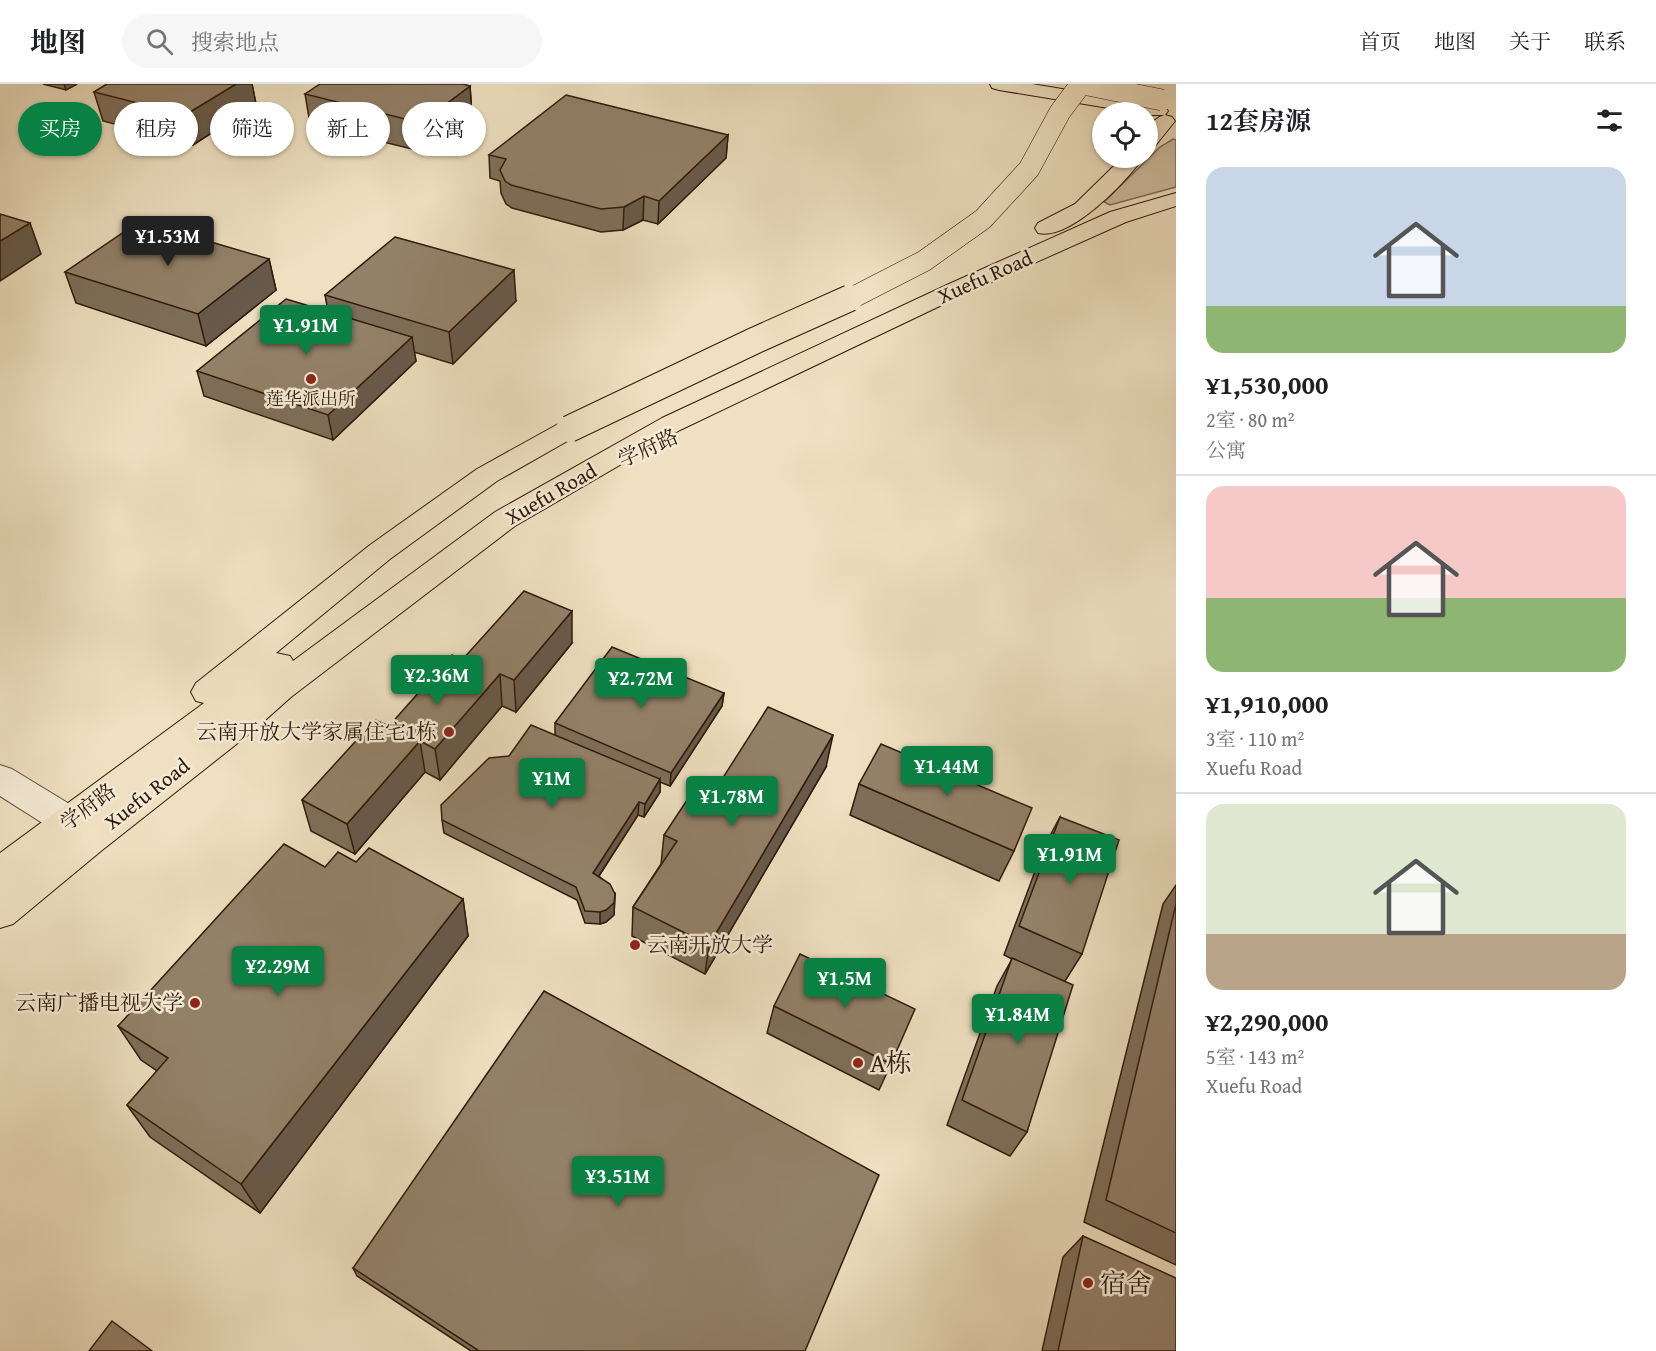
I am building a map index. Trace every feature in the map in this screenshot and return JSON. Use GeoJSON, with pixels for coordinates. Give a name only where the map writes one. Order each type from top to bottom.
{"type":"FeatureCollection","features":[{"type":"Feature","properties":{"kind":"main road"},"geometry":{"type":"LineString","coordinates":[[999,84],[1166,120]]}},
{"type":"Feature","properties":{"kind":"main road"},"geometry":{"type":"LineString","coordinates":[[68,821],[223,677],[380,552],[487,475],[569,429],[756,340],[845,301],[924,261],[983,219],[1029,169],[1059,112],[1082,84],[1176,103]]}},
{"type":"Feature","properties":{"kind":"main road"},"geometry":{"type":"LineString","coordinates":[[1147,84],[1146,94],[1166,120]]}},
{"type":"Feature","properties":{"kind":"main road","name":"学府路"},"geometry":{"type":"LineString","coordinates":[[0,874],[489,509],[657,413],[943,281],[1083,209],[1124,168]]}},
{"type":"Feature","properties":{"kind":"main road","name":"Xuefu Road"},"geometry":{"type":"LineString","coordinates":[[0,912],[88,840],[242,722],[280,688],[505,519],[671,424],[1064,241],[1118,218],[1176,199]]}},
{"type":"Feature","properties":{"kind":"main road","name":"学府路"},"geometry":{"type":"LineString","coordinates":[[505,519],[624,458],[844,363],[1117,233],[1176,216]]}},
{"type":"Feature","properties":{"kind":"street"},"geometry":{"type":"LineString","coordinates":[[0,779],[68,821]]}},
{"type":"Feature","properties":{"kind":"shaded area"},"geometry":{"type":"Polygon","coordinates":[[[1173,139],[1176,140],[1176,187],[1110,205],[1104,202],[1139,168],[1158,168],[1158,149],[1173,139]]]}},
{"type":"Feature","properties":{"kind":"building"},"geometry":{"type":"Polygon","coordinates":[[[107,84],[236,84],[198,107],[198,102],[134,102],[94,92],[107,84]]]}},
{"type":"Feature","properties":{"kind":"building"},"geometry":{"type":"Polygon","coordinates":[[[320,84],[463,84],[470,86],[449,102],[402,102],[402,118],[390,115],[390,102],[337,102],[305,94],[320,84]]]}},
{"type":"Feature","properties":{"kind":"building"},"geometry":{"type":"Polygon","coordinates":[[[566,95],[728,135],[659,201],[644,196],[624,207],[601,209],[511,185],[505,181],[500,170],[506,159],[489,155],[566,95]]]}},
{"type":"Feature","properties":{"kind":"building"},"geometry":{"type":"Polygon","coordinates":[[[0,214],[30,223],[0,241],[0,214]]]}},
{"type":"Feature","properties":{"kind":"building"},"geometry":{"type":"Polygon","coordinates":[[[140,221],[269,259],[198,314],[65,272],[140,221]]]}},
{"type":"Feature","properties":{"kind":"building"},"geometry":{"type":"Polygon","coordinates":[[[395,237],[514,270],[449,332],[325,295],[395,237]]]}},
{"type":"Feature","properties":{"kind":"building","name":"莲华派出所"},"geometry":{"type":"Polygon","coordinates":[[[286,299],[412,337],[328,415],[197,371],[286,299]]]}},
{"type":"Feature","properties":{"kind":"building"},"geometry":{"type":"Polygon","coordinates":[[[524,591],[572,611],[514,680],[500,674],[435,749],[420,741],[347,824],[302,800],[375,720],[389,726],[452,655],[462,660],[524,591]]]}},
{"type":"Feature","properties":{"kind":"building"},"geometry":{"type":"Polygon","coordinates":[[[612,647],[724,693],[671,773],[555,723],[612,647]]]}},
{"type":"Feature","properties":{"kind":"building"},"geometry":{"type":"Polygon","coordinates":[[[768,707],[833,735],[709,945],[633,907],[677,841],[664,835],[695,788],[712,795],[768,707]]]}},
{"type":"Feature","properties":{"kind":"building"},"geometry":{"type":"Polygon","coordinates":[[[531,725],[660,779],[645,804],[639,802],[593,873],[610,884],[615,894],[614,903],[606,910],[585,911],[576,887],[442,820],[441,805],[489,758],[509,756],[531,725]]]}},
{"type":"Feature","properties":{"kind":"building"},"geometry":{"type":"Polygon","coordinates":[[[881,744],[1032,808],[1014,851],[859,784],[881,744]]]}},
{"type":"Feature","properties":{"kind":"building"},"geometry":{"type":"Polygon","coordinates":[[[1060,817],[1119,840],[1082,954],[1019,926],[1060,817]]]}},
{"type":"Feature","properties":{"kind":"building"},"geometry":{"type":"Polygon","coordinates":[[[284,844],[325,867],[338,852],[356,862],[369,848],[463,899],[241,1184],[127,1105],[168,1058],[118,1026],[284,844]]]}},
{"type":"Feature","properties":{"kind":"building"},"geometry":{"type":"Polygon","coordinates":[[[1176,904],[1176,1233],[1106,1200],[1176,904]]]}},
{"type":"Feature","properties":{"kind":"building"},"geometry":{"type":"Polygon","coordinates":[[[800,954],[915,1009],[891,1064],[774,1006],[800,954]]]}},
{"type":"Feature","properties":{"kind":"building"},"geometry":{"type":"Polygon","coordinates":[[[1012,958],[1073,985],[1027,1132],[962,1100],[1012,958]]]}},
{"type":"Feature","properties":{"kind":"building"},"geometry":{"type":"Polygon","coordinates":[[[544,991],[879,1175],[805,1351],[479,1351],[353,1268],[544,991]]]}},
{"type":"Feature","properties":{"kind":"building","name":"宿舍"},"geometry":{"type":"Polygon","coordinates":[[[1083,1236],[1176,1278],[1176,1351],[1058,1351],[1083,1236]]]}},
{"type":"Feature","properties":{"kind":"building"},"geometry":{"type":"Polygon","coordinates":[[[112,1321],[152,1351],[89,1351],[112,1321]]]}},
{"type":"Feature","properties":{"kind":"place","name":"莲华派出所"},"geometry":{"type":"Point","coordinates":[311,379]}},
{"type":"Feature","properties":{"kind":"place","name":"云南开放大学家属住宅1栋"},"geometry":{"type":"Point","coordinates":[449,732]}},
{"type":"Feature","properties":{"kind":"place","name":"云南开放大学"},"geometry":{"type":"Point","coordinates":[635,945]}},
{"type":"Feature","properties":{"kind":"place","name":"云南广播电视大学"},"geometry":{"type":"Point","coordinates":[195,1003]}},
{"type":"Feature","properties":{"kind":"place","name":"A栋"},"geometry":{"type":"Point","coordinates":[858,1063]}},
{"type":"Feature","properties":{"kind":"place","name":"宿舍"},"geometry":{"type":"Point","coordinates":[1088,1283]}}]}
